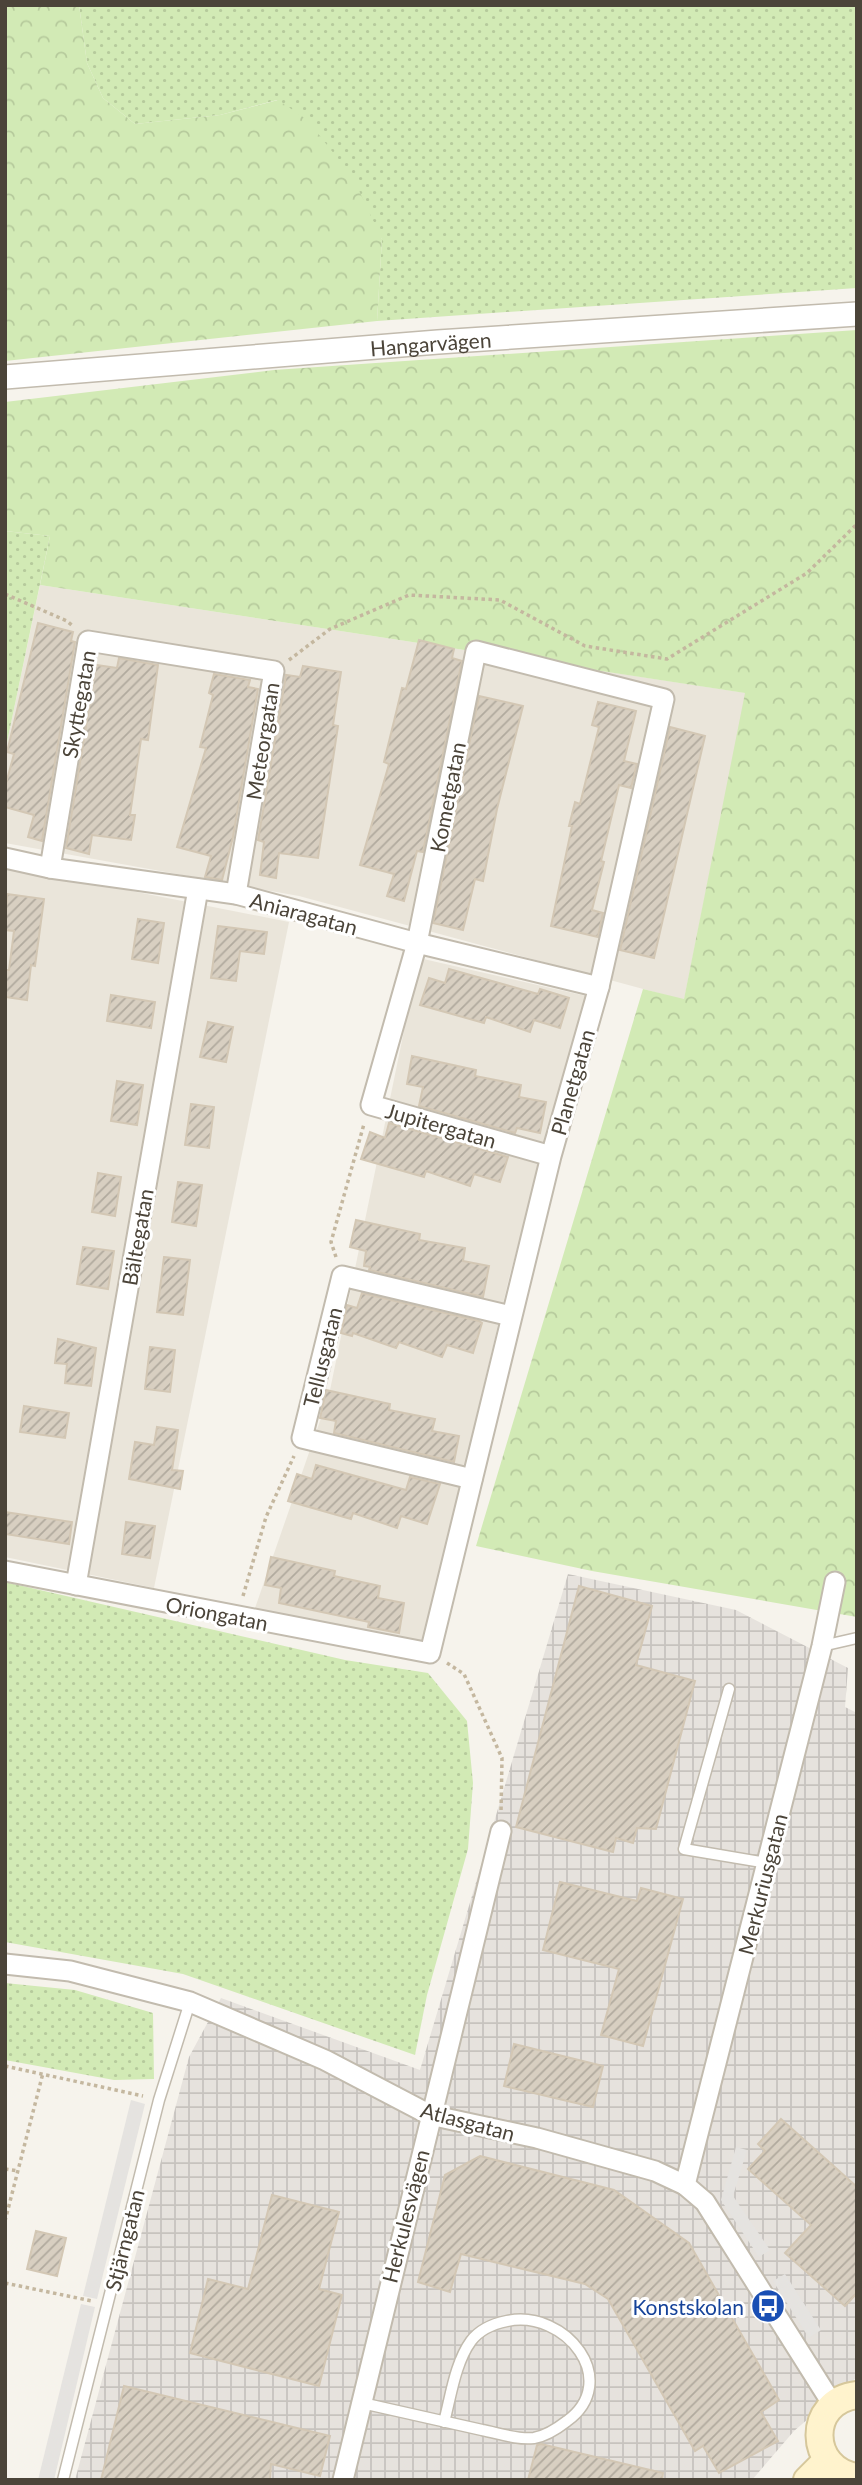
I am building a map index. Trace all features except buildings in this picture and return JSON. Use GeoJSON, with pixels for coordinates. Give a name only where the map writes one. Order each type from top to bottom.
{"type":"FeatureCollection","features":[{"type":"Feature","properties":{"kind":"main road"},"geometry":{"type":"LineString","coordinates":[[845,2400],[822,2420],[818,2431],[819,2444],[826,2461],[841,2473],[857,2477]]}},
{"type":"Feature","properties":{"kind":"main road"},"geometry":{"type":"LineString","coordinates":[[807,2480],[826,2461]]}},
{"type":"Feature","properties":{"kind":"street","name":"Hangarvägen"},"geometry":{"type":"LineString","coordinates":[[5,377],[438,342],[857,314]]}},
{"type":"Feature","properties":{"kind":"street","name":"Skyttegatan"},"geometry":{"type":"LineString","coordinates":[[50,868],[88,641],[190,657]]}},
{"type":"Feature","properties":{"kind":"street","name":"Kometgatan"},"geometry":{"type":"LineString","coordinates":[[417,943],[476,651]]}},
{"type":"Feature","properties":{"kind":"street","name":"Planetgatan"},"geometry":{"type":"LineString","coordinates":[[430,1653],[551,1156],[599,987],[664,699],[476,651]]}},
{"type":"Feature","properties":{"kind":"street","name":"Meteorgatan"},"geometry":{"type":"LineString","coordinates":[[190,657],[274,671],[236,894]]}},
{"type":"Feature","properties":{"kind":"street","name":"Aniaragatan"},"geometry":{"type":"LineString","coordinates":[[5,858],[50,868],[236,894],[417,943],[599,987]]}},
{"type":"Feature","properties":{"kind":"street","name":"Bältegatan"},"geometry":{"type":"LineString","coordinates":[[76,1585],[198,889]]}},
{"type":"Feature","properties":{"kind":"street","name":"Jupitergatan"},"geometry":{"type":"LineString","coordinates":[[417,943],[371,1105],[551,1156]]}},
{"type":"Feature","properties":{"kind":"street"},"geometry":{"type":"LineString","coordinates":[[342,1276],[511,1316]]}},
{"type":"Feature","properties":{"kind":"street","name":"Tellusgatan"},"geometry":{"type":"LineString","coordinates":[[302,1438],[342,1276]]}},
{"type":"Feature","properties":{"kind":"street"},"geometry":{"type":"LineString","coordinates":[[302,1438],[472,1479]]}},
{"type":"Feature","properties":{"kind":"street","name":"Oriongatan"},"geometry":{"type":"LineString","coordinates":[[5,1571],[237,1618],[430,1653]]}},
{"type":"Feature","properties":{"kind":"street","name":"Merkuriusgatan"},"geometry":{"type":"LineString","coordinates":[[685,2185],[822,1646],[835,1582]]}},
{"type":"Feature","properties":{"kind":"street","name":"Herkulesvägen"},"geometry":{"type":"LineString","coordinates":[[343,2480],[500,1831]]}},
{"type":"Feature","properties":{"kind":"street","name":"Atlasgatan"},"geometry":{"type":"LineString","coordinates":[[5,1964],[70,1972],[190,2003],[326,2060],[430,2115],[537,2138],[655,2171],[685,2185],[705,2202],[845,2400]]}},
{"type":"Feature","properties":{"kind":"lane"},"geometry":{"type":"LineString","coordinates":[[822,1646],[857,1638]]}},
{"type":"Feature","properties":{"kind":"lane"},"geometry":{"type":"LineString","coordinates":[[729,1689],[684,1849],[767,1863]]}},
{"type":"Feature","properties":{"kind":"lane","name":"Stjärngatan"},"geometry":{"type":"LineString","coordinates":[[63,2480],[159,2100],[190,2003]]}},
{"type":"Feature","properties":{"kind":"lane"},"geometry":{"type":"LineString","coordinates":[[362,2403],[444,2421],[534,2438],[555,2430],[584,2404],[590,2385],[587,2368],[566,2335],[550,2324],[532,2319],[499,2322],[482,2329],[470,2342],[459,2367],[444,2421]]}},
{"type":"Feature","properties":{"kind":"path"},"geometry":{"type":"LineString","coordinates":[[274,671],[330,629],[409,595],[500,600],[585,646],[667,659],[807,573],[857,524]]}},
{"type":"Feature","properties":{"kind":"path"},"geometry":{"type":"LineString","coordinates":[[5,594],[67,621],[88,641]]}},
{"type":"Feature","properties":{"kind":"path"},"geometry":{"type":"LineString","coordinates":[[342,1276],[331,1242],[357,1142],[371,1105]]}},
{"type":"Feature","properties":{"kind":"path"},"geometry":{"type":"LineString","coordinates":[[237,1618],[266,1517],[302,1438]]}},
{"type":"Feature","properties":{"kind":"path"},"geometry":{"type":"LineString","coordinates":[[430,1653],[464,1674],[502,1758],[500,1831]]}},
{"type":"Feature","properties":{"kind":"path"},"geometry":{"type":"LineString","coordinates":[[5,2066],[159,2100]]}},
{"type":"Feature","properties":{"kind":"path"},"geometry":{"type":"LineString","coordinates":[[5,2221],[43,2073]]}},
{"type":"Feature","properties":{"kind":"path"},"geometry":{"type":"LineString","coordinates":[[5,2169],[18,2171]]}},
{"type":"Feature","properties":{"kind":"path"},"geometry":{"type":"LineString","coordinates":[[5,2283],[108,2304]]}},
{"type":"Feature","properties":{"kind":"shaded area"},"geometry":{"type":"Polygon","coordinates":[[[40,585],[746,693],[684,1000],[299,896],[5,843],[5,752],[40,585]]]}},
{"type":"Feature","properties":{"kind":"shaded area"},"geometry":{"type":"Polygon","coordinates":[[[5,866],[289,922],[154,1588],[5,1557],[5,866]]]}},
{"type":"Feature","properties":{"kind":"shaded area"},"geometry":{"type":"Polygon","coordinates":[[[419,958],[586,996],[509,1278],[423,1643],[253,1614],[329,1395],[419,958]]]}},
{"type":"Feature","properties":{"kind":"shaded area"},"geometry":{"type":"Polygon","coordinates":[[[568,1574],[736,1610],[848,1668],[845,1707],[857,1713],[857,2377],[794,2431],[752,2480],[75,2480],[189,2057],[221,1998],[420,2070],[568,1574]]]}},
{"type":"Feature","properties":{"kind":"shaded area"},"geometry":{"type":"Polygon","coordinates":[[[131,2100],[145,2104],[97,2299],[83,2296],[131,2100]]]}},
{"type":"Feature","properties":{"kind":"shaded area"},"geometry":{"type":"Polygon","coordinates":[[[736,2147],[747,2150],[733,2196],[770,2250],[759,2257],[721,2200],[736,2147]]]}},
{"type":"Feature","properties":{"kind":"shaded area"},"geometry":{"type":"Polygon","coordinates":[[[785,2274],[821,2330],[809,2338],[773,2281],[785,2274]]]}},
{"type":"Feature","properties":{"kind":"shaded area"},"geometry":{"type":"Polygon","coordinates":[[[81,2304],[95,2307],[54,2480],[38,2480],[81,2304]]]}},
{"type":"Feature","properties":{"kind":"green space"},"geometry":{"type":"Polygon","coordinates":[[[7,5],[79,5],[87,63],[103,98],[135,124],[220,115],[278,100],[306,119],[352,176],[382,239],[377,321],[5,361],[7,5]]]}},
{"type":"Feature","properties":{"kind":"green space"},"geometry":{"type":"Polygon","coordinates":[[[79,5],[857,5],[857,288],[377,321],[382,239],[277,100],[220,115],[135,124],[103,98],[87,63],[79,5]]]}},
{"type":"Feature","properties":{"kind":"green space"},"geometry":{"type":"Polygon","coordinates":[[[857,330],[857,1617],[592,1571],[476,1546],[643,989],[684,999],[745,693],[40,585],[50,536],[5,531],[5,402],[274,370],[857,330]]]}},
{"type":"Feature","properties":{"kind":"green space"},"geometry":{"type":"Polygon","coordinates":[[[5,531],[50,536],[5,752],[5,531]]]}},
{"type":"Feature","properties":{"kind":"green space"},"geometry":{"type":"Polygon","coordinates":[[[5,1582],[345,1660],[428,1673],[467,1721],[473,1783],[468,1849],[427,1995],[415,2055],[183,1974],[5,1942],[5,1582]]]}},
{"type":"Feature","properties":{"kind":"green space"},"geometry":{"type":"Polygon","coordinates":[[[5,1983],[75,1990],[153,2013],[154,2079],[114,2080],[5,2060],[5,1983]]]}},
{"type":"Feature","properties":{"kind":"place","name":"Konstskolan"},"geometry":{"type":"Point","coordinates":[768,2306]}}]}
